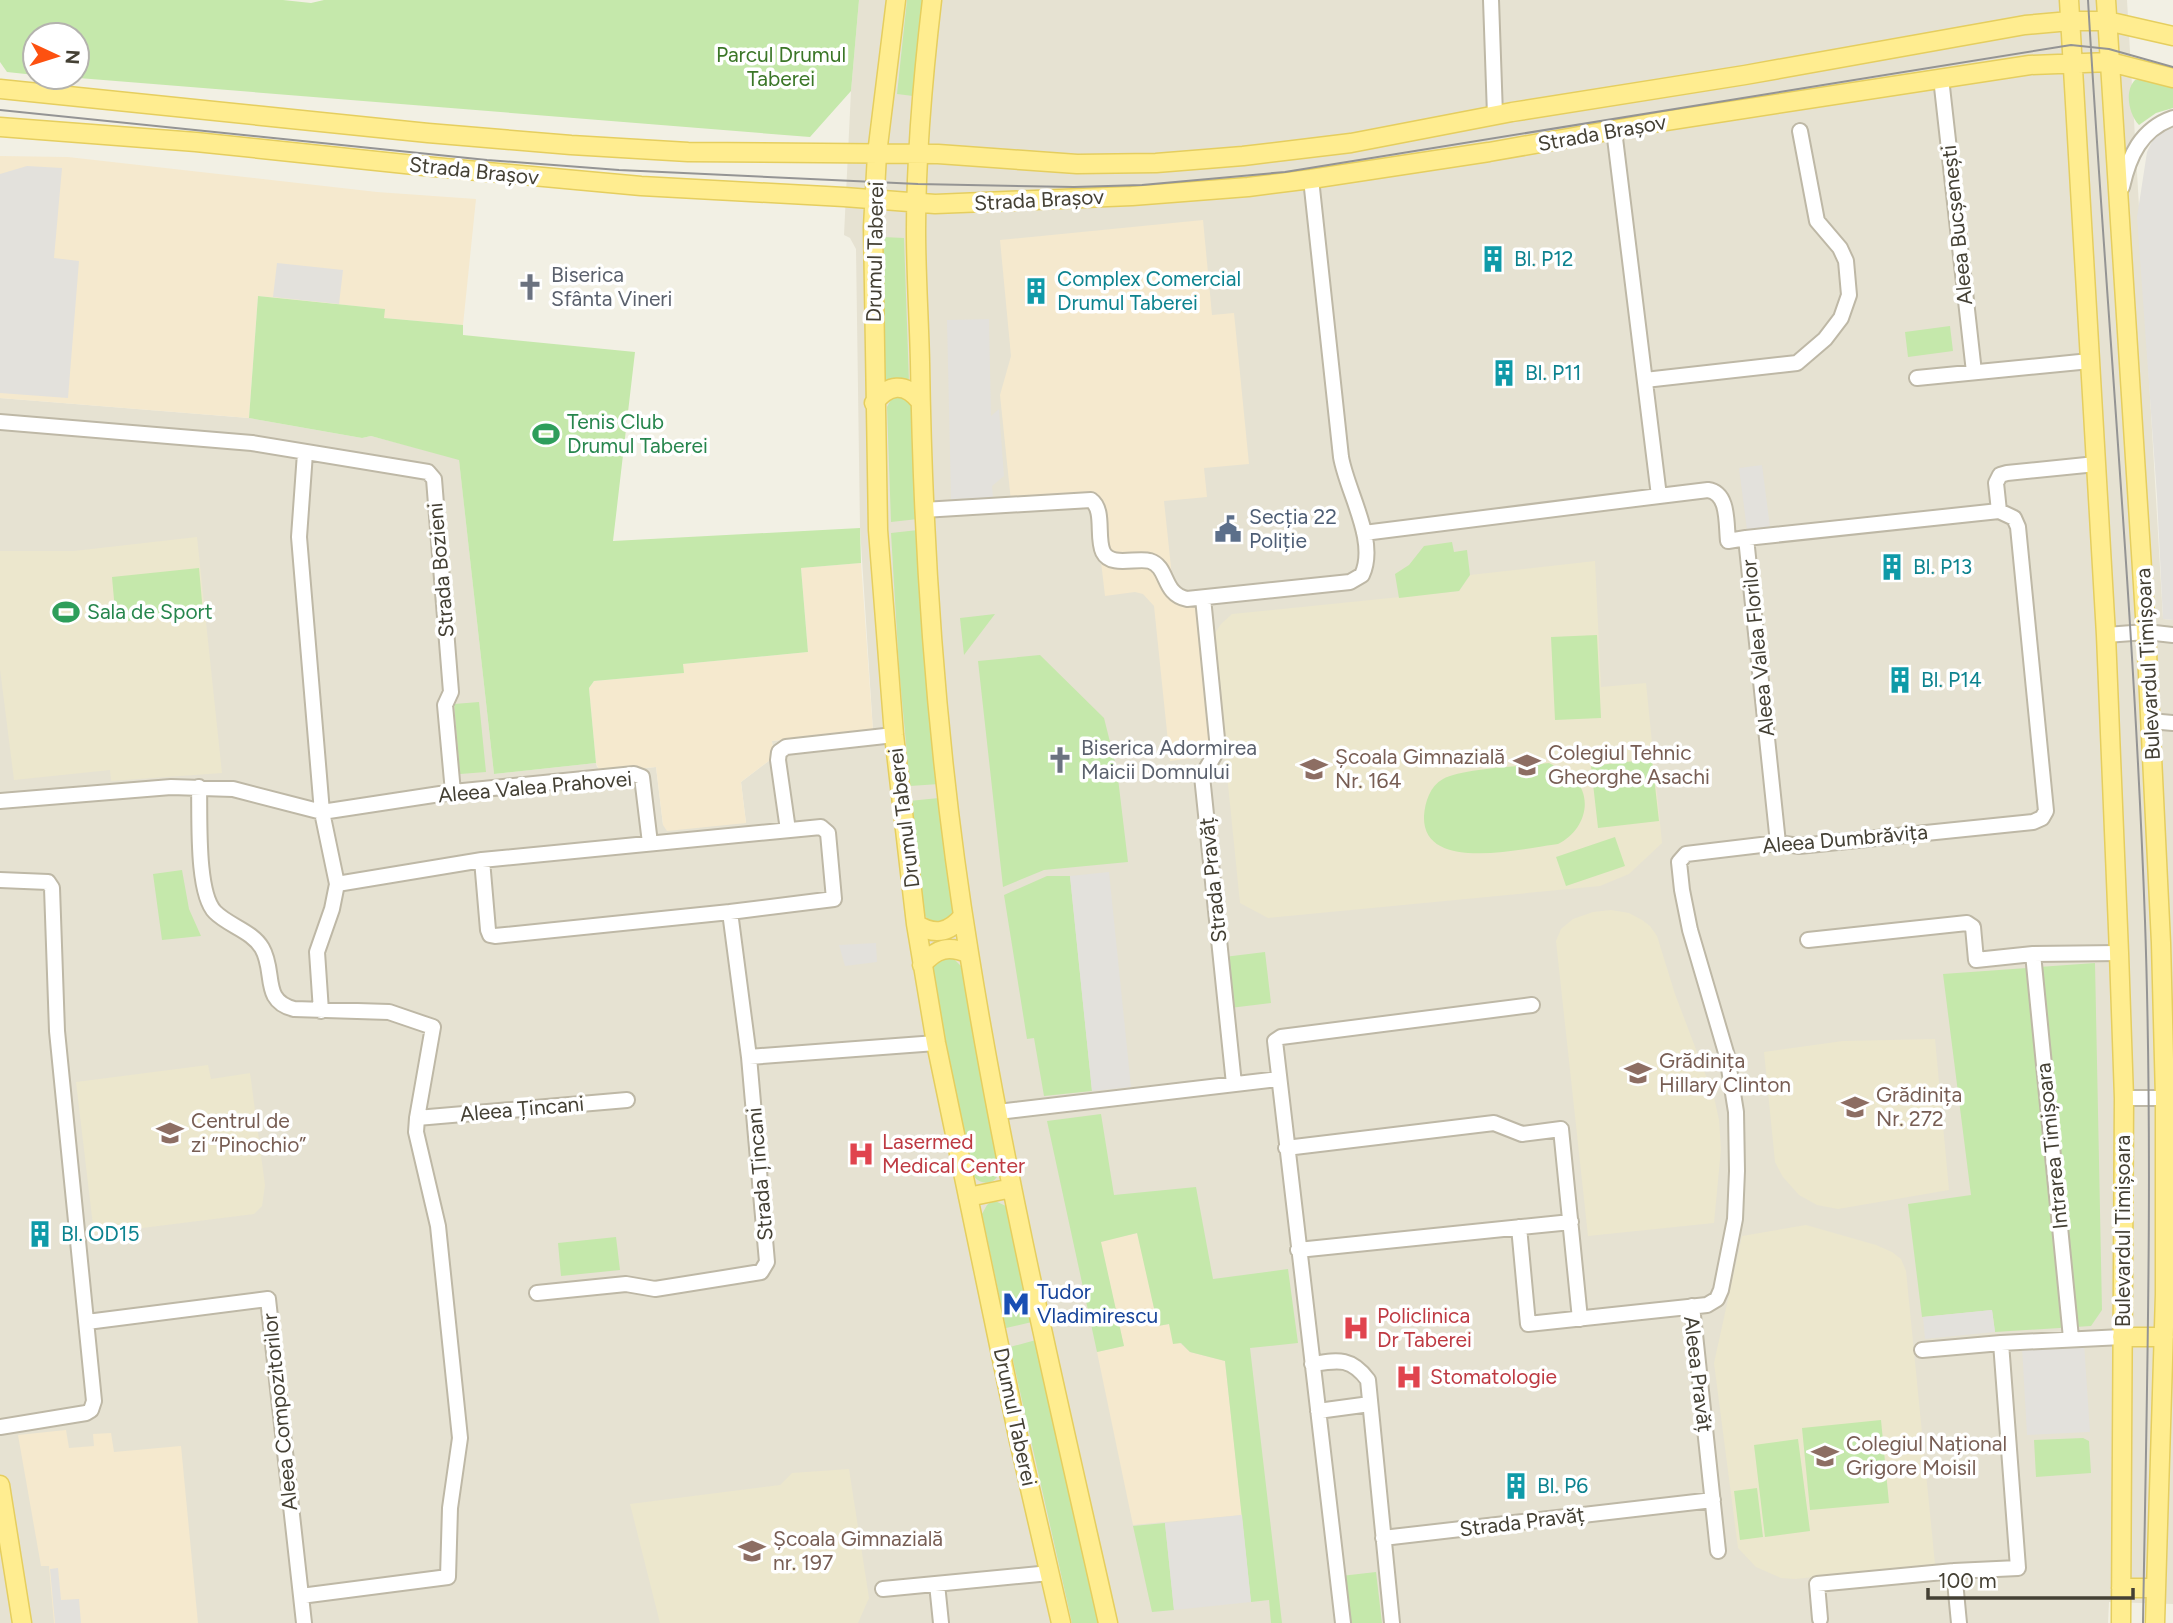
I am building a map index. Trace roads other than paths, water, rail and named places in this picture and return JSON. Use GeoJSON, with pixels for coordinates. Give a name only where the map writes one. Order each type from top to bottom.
{"type":"FeatureCollection","features":[{"type":"Feature","properties":{"kind":"main road","name":"Drumul Taberei"},"geometry":{"type":"LineString","coordinates":[[896,0],[874,199],[874,403],[878,530],[894,735],[916,924],[936,1043],[1061,1623]]}},
{"type":"Feature","properties":{"kind":"main road","name":"Drumul Taberei"},"geometry":{"type":"LineString","coordinates":[[932,0],[920,113],[917,202],[923,510],[939,720],[963,916],[1012,1188],[1108,1623]]}},
{"type":"Feature","properties":{"kind":"main road","name":"Bulevardul Timișoara"},"geometry":{"type":"LineString","coordinates":[[2069,0],[2106,635],[2124,1098],[2120,1623]]}},
{"type":"Feature","properties":{"kind":"main road","name":"Bulevardul Timișoara"},"geometry":{"type":"LineString","coordinates":[[2106,0],[2150,721],[2167,944],[2169,1098],[2164,1337],[2168,1377],[2155,1623]]}},
{"type":"Feature","properties":{"kind":"main road","name":"Strada Brașov"},"geometry":{"type":"LineString","coordinates":[[1,88],[429,133],[571,145],[688,152],[919,155],[1077,164],[1156,163],[1326,146],[2025,25],[2070,20],[2107,20],[2173,36]]}},
{"type":"Feature","properties":{"kind":"main road","name":"Strada Brașov"},"geometry":{"type":"LineString","coordinates":[[0,127],[195,142],[615,184],[917,202],[1029,202],[1248,187],[1311,179],[2030,65],[2110,62],[2173,78]]}},
{"type":"Feature","properties":{"kind":"main road"},"geometry":{"type":"LineString","coordinates":[[874,403],[883,391],[896,387],[910,391],[920,401]]}},
{"type":"Feature","properties":{"kind":"main road"},"geometry":{"type":"LineString","coordinates":[[916,924],[924,929],[941,932],[956,925],[963,916]]}},
{"type":"Feature","properties":{"kind":"main road"},"geometry":{"type":"LineString","coordinates":[[922,965],[936,951],[944,948],[969,954]]}},
{"type":"Feature","properties":{"kind":"main road"},"geometry":{"type":"LineString","coordinates":[[968,1197],[1012,1188]]}},
{"type":"Feature","properties":{"kind":"main road"},"geometry":{"type":"LineString","coordinates":[[2122,1337],[2164,1337]]}},
{"type":"Feature","properties":{"kind":"main road"},"geometry":{"type":"LineString","coordinates":[[0,1485],[22,1623]]}},
{"type":"Feature","properties":{"kind":"main road"},"geometry":{"type":"LineString","coordinates":[[2121,1588],[2155,1588]]}},
{"type":"Feature","properties":{"kind":"street"},"geometry":{"type":"LineString","coordinates":[[1491,0],[1495,115]]}},
{"type":"Feature","properties":{"kind":"street","name":"Aleea Bucșenești"},"geometry":{"type":"LineString","coordinates":[[1941,78],[1974,372]]}},
{"type":"Feature","properties":{"kind":"street"},"geometry":{"type":"LineString","coordinates":[[2119,198],[2125,171],[2139,141],[2156,125],[2173,118]]}},
{"type":"Feature","properties":{"kind":"street"},"geometry":{"type":"LineString","coordinates":[[1614,130],[1659,496]]}},
{"type":"Feature","properties":{"kind":"street"},"geometry":{"type":"LineString","coordinates":[[1645,380],[1797,363],[1825,339],[1840,318],[1849,295],[1846,261],[1840,248],[1817,221],[1800,131]]}},
{"type":"Feature","properties":{"kind":"street"},"geometry":{"type":"LineString","coordinates":[[923,510],[1091,500],[1097,506],[1102,551],[1115,560],[1148,561],[1159,567],[1175,595],[1187,599],[1358,579],[1366,567],[1364,533],[1340,457],[1311,179]]}},
{"type":"Feature","properties":{"kind":"street"},"geometry":{"type":"LineString","coordinates":[[1917,378],[2090,360]]}},
{"type":"Feature","properties":{"kind":"street","name":"Strada Bozieni"},"geometry":{"type":"LineString","coordinates":[[0,422],[251,443],[426,470],[432,475],[435,485],[451,692],[445,705],[453,792]]}},
{"type":"Feature","properties":{"kind":"street"},"geometry":{"type":"LineString","coordinates":[[306,453],[299,537],[322,812],[337,884],[332,909],[317,952],[321,1011]]}},
{"type":"Feature","properties":{"kind":"street"},"geometry":{"type":"LineString","coordinates":[[1745,538],[1999,511],[1996,483],[2000,475],[2007,472],[2096,464]]}},
{"type":"Feature","properties":{"kind":"street","name":"Aleea Valea Florilor"},"geometry":{"type":"LineString","coordinates":[[1364,533],[1715,491],[1723,500],[1728,541],[1745,538],[1778,843]]}},
{"type":"Feature","properties":{"kind":"street","name":"Aleea Dumbrăvița"},"geometry":{"type":"LineString","coordinates":[[1692,1306],[1713,1302],[1721,1290],[1735,1219],[1737,1171],[1735,1112],[1727,1056],[1705,987],[1682,890],[1679,862],[1686,854],[1778,843],[1812,844],[2033,822],[2042,818],[2046,811],[2018,527],[2014,518],[1999,511]]}},
{"type":"Feature","properties":{"kind":"street","name":"Strada Pravăț"},"geometry":{"type":"LineString","coordinates":[[1203,598],[1218,748],[1202,776],[1234,1084]]}},
{"type":"Feature","properties":{"kind":"street"},"geometry":{"type":"LineString","coordinates":[[2106,635],[2146,632],[2173,635]]}},
{"type":"Feature","properties":{"kind":"street"},"geometry":{"type":"LineString","coordinates":[[2150,721],[2173,723]]}},
{"type":"Feature","properties":{"kind":"street"},"geometry":{"type":"LineString","coordinates":[[788,830],[779,752],[786,747],[894,735]]}},
{"type":"Feature","properties":{"kind":"street","name":"Aleea Valea Prahovei"},"geometry":{"type":"LineString","coordinates":[[0,801],[199,787],[233,789],[322,812],[453,792],[634,774],[642,777],[650,843]]}},
{"type":"Feature","properties":{"kind":"street"},"geometry":{"type":"LineString","coordinates":[[199,787],[204,888],[214,911],[261,947],[275,1000],[283,1007],[294,1010],[389,1012],[433,1027],[416,1118],[416,1132],[438,1226],[460,1438],[450,1508],[449,1577],[301,1597]]}},
{"type":"Feature","properties":{"kind":"street"},"geometry":{"type":"LineString","coordinates":[[337,884],[482,860],[788,830],[825,829],[828,833],[834,899],[730,912],[490,935],[482,860]]}},
{"type":"Feature","properties":{"kind":"street"},"geometry":{"type":"LineString","coordinates":[[0,880],[41,880],[48,882],[52,888],[57,1031],[93,1401],[91,1410],[86,1413],[0,1427]]}},
{"type":"Feature","properties":{"kind":"street","name":"Strada Țincani"},"geometry":{"type":"LineString","coordinates":[[537,1293],[626,1284],[655,1289],[761,1272],[767,1262],[749,1057],[730,912]]}},
{"type":"Feature","properties":{"kind":"street"},"geometry":{"type":"LineString","coordinates":[[1808,940],[1967,923],[1973,928],[1976,960],[2033,954],[2119,953]]}},
{"type":"Feature","properties":{"kind":"street","name":"Intrarea Timișoara"},"geometry":{"type":"LineString","coordinates":[[2033,954],[2071,1338]]}},
{"type":"Feature","properties":{"kind":"street"},"geometry":{"type":"LineString","coordinates":[[1343,1623],[1274,1044],[1278,1038],[1532,1005]]}},
{"type":"Feature","properties":{"kind":"street"},"geometry":{"type":"LineString","coordinates":[[749,1057],[936,1043]]}},
{"type":"Feature","properties":{"kind":"street"},"geometry":{"type":"LineString","coordinates":[[998,1112],[1278,1079]]}},
{"type":"Feature","properties":{"kind":"street"},"geometry":{"type":"LineString","coordinates":[[2124,1098],[2169,1098]]}},
{"type":"Feature","properties":{"kind":"street","name":"Aleea Țincani"},"geometry":{"type":"LineString","coordinates":[[416,1118],[627,1100]]}},
{"type":"Feature","properties":{"kind":"street"},"geometry":{"type":"LineString","coordinates":[[1286,1147],[1494,1123],[1522,1134],[1561,1129],[1580,1319]]}},
{"type":"Feature","properties":{"kind":"street"},"geometry":{"type":"LineString","coordinates":[[1298,1251],[1571,1222]]}},
{"type":"Feature","properties":{"kind":"street","name":"Aleea Pravăț"},"geometry":{"type":"LineString","coordinates":[[1518,1227],[1528,1324],[1692,1306],[1718,1551]]}},
{"type":"Feature","properties":{"kind":"street","name":"Aleea Compozitorilor"},"geometry":{"type":"LineString","coordinates":[[87,1322],[268,1298],[304,1623]]}},
{"type":"Feature","properties":{"kind":"street"},"geometry":{"type":"LineString","coordinates":[[1922,1350],[2071,1338],[2122,1337]]}},
{"type":"Feature","properties":{"kind":"street"},"geometry":{"type":"LineString","coordinates":[[1820,1619],[1817,1584],[2018,1568],[2001,1343]]}},
{"type":"Feature","properties":{"kind":"street"},"geometry":{"type":"LineString","coordinates":[[1312,1363],[1337,1360],[1350,1363],[1368,1380],[1392,1623]]}},
{"type":"Feature","properties":{"kind":"street"},"geometry":{"type":"LineString","coordinates":[[1318,1411],[1370,1404]]}},
{"type":"Feature","properties":{"kind":"street","name":"Strada Pravăț"},"geometry":{"type":"LineString","coordinates":[[1383,1538],[1713,1500]]}},
{"type":"Feature","properties":{"kind":"street"},"geometry":{"type":"LineString","coordinates":[[1954,1571],[1959,1623]]}},
{"type":"Feature","properties":{"kind":"street"},"geometry":{"type":"LineString","coordinates":[[883,1589],[1050,1573]]}},
{"type":"Feature","properties":{"kind":"street"},"geometry":{"type":"LineString","coordinates":[[937,1584],[941,1623]]}},
{"type":"Feature","properties":{"kind":"tram line"},"geometry":{"type":"LineString","coordinates":[[2088,0],[2127,576],[2145,921],[2149,1184],[2143,1623]]}},
{"type":"Feature","properties":{"kind":"tram line"},"geometry":{"type":"LineString","coordinates":[[0,110],[487,160],[619,170],[918,184],[1074,187],[1142,185],[1285,172],[2071,45],[2109,49],[2173,67]]}},
{"type":"Feature","properties":{"kind":"place","name":"Bl. P12"},"geometry":{"type":"Point","coordinates":[1493,259]}},
{"type":"Feature","properties":{"kind":"place","name":"Biserica Sfânta Vineri"},"geometry":{"type":"Point","coordinates":[530,287]}},
{"type":"Feature","properties":{"kind":"place","name":"Complex Comercial Drumul Taberei"},"geometry":{"type":"Point","coordinates":[1036,291]}},
{"type":"Feature","properties":{"kind":"place","name":"Bl. P11"},"geometry":{"type":"Point","coordinates":[1504,373]}},
{"type":"Feature","properties":{"kind":"place","name":"Tenis Club Drumul Taberei"},"geometry":{"type":"Point","coordinates":[546,434]}},
{"type":"Feature","properties":{"kind":"place","name":"Secția 22 Poliție"},"geometry":{"type":"Point","coordinates":[1228,529]}},
{"type":"Feature","properties":{"kind":"place","name":"Bl. P13"},"geometry":{"type":"Point","coordinates":[1892,567]}},
{"type":"Feature","properties":{"kind":"place","name":"Sala de Sport"},"geometry":{"type":"Point","coordinates":[66,612]}},
{"type":"Feature","properties":{"kind":"place","name":"Bl. P14"},"geometry":{"type":"Point","coordinates":[1900,680]}},
{"type":"Feature","properties":{"kind":"place","name":"Biserica Adormirea Maicii Domnului"},"geometry":{"type":"Point","coordinates":[1060,760]}},
{"type":"Feature","properties":{"kind":"place","name":"Colegiul Tehnic Gheorghe Asachi"},"geometry":{"type":"Point","coordinates":[1527,765]}},
{"type":"Feature","properties":{"kind":"place","name":"Școala Gimnazială Nr. 164"},"geometry":{"type":"Point","coordinates":[1314,769]}},
{"type":"Feature","properties":{"kind":"place","name":"Grădinița Hillary Clinton"},"geometry":{"type":"Point","coordinates":[1638,1073]}},
{"type":"Feature","properties":{"kind":"place","name":"Grădinița Nr. 272"},"geometry":{"type":"Point","coordinates":[1855,1107]}},
{"type":"Feature","properties":{"kind":"place","name":"Centrul de zi “Pinochio”"},"geometry":{"type":"Point","coordinates":[170,1133]}},
{"type":"Feature","properties":{"kind":"place","name":"Lasermed Medical Center"},"geometry":{"type":"Point","coordinates":[861,1154]}},
{"type":"Feature","properties":{"kind":"place","name":"Bl. OD15"},"geometry":{"type":"Point","coordinates":[40,1234]}},
{"type":"Feature","properties":{"kind":"place","name":"Tudor Vladimirescu"},"geometry":{"type":"Point","coordinates":[1016,1304]}},
{"type":"Feature","properties":{"kind":"place","name":"Policlinica Dr Taberei"},"geometry":{"type":"Point","coordinates":[1356,1328]}},
{"type":"Feature","properties":{"kind":"place","name":"Stomatologie"},"geometry":{"type":"Point","coordinates":[1409,1377]}},
{"type":"Feature","properties":{"kind":"place","name":"Colegiul Național Grigore Moisil"},"geometry":{"type":"Point","coordinates":[1825,1456]}},
{"type":"Feature","properties":{"kind":"place","name":"Bl. P6"},"geometry":{"type":"Point","coordinates":[1516,1486]}},
{"type":"Feature","properties":{"kind":"place","name":"Școala Gimnazială nr. 197"},"geometry":{"type":"Point","coordinates":[752,1551]}},
{"type":"Feature","properties":{"kind":"park label","name":"Parcul Drumul Taberei"},"geometry":{"type":"Point","coordinates":[781,67]}}]}
